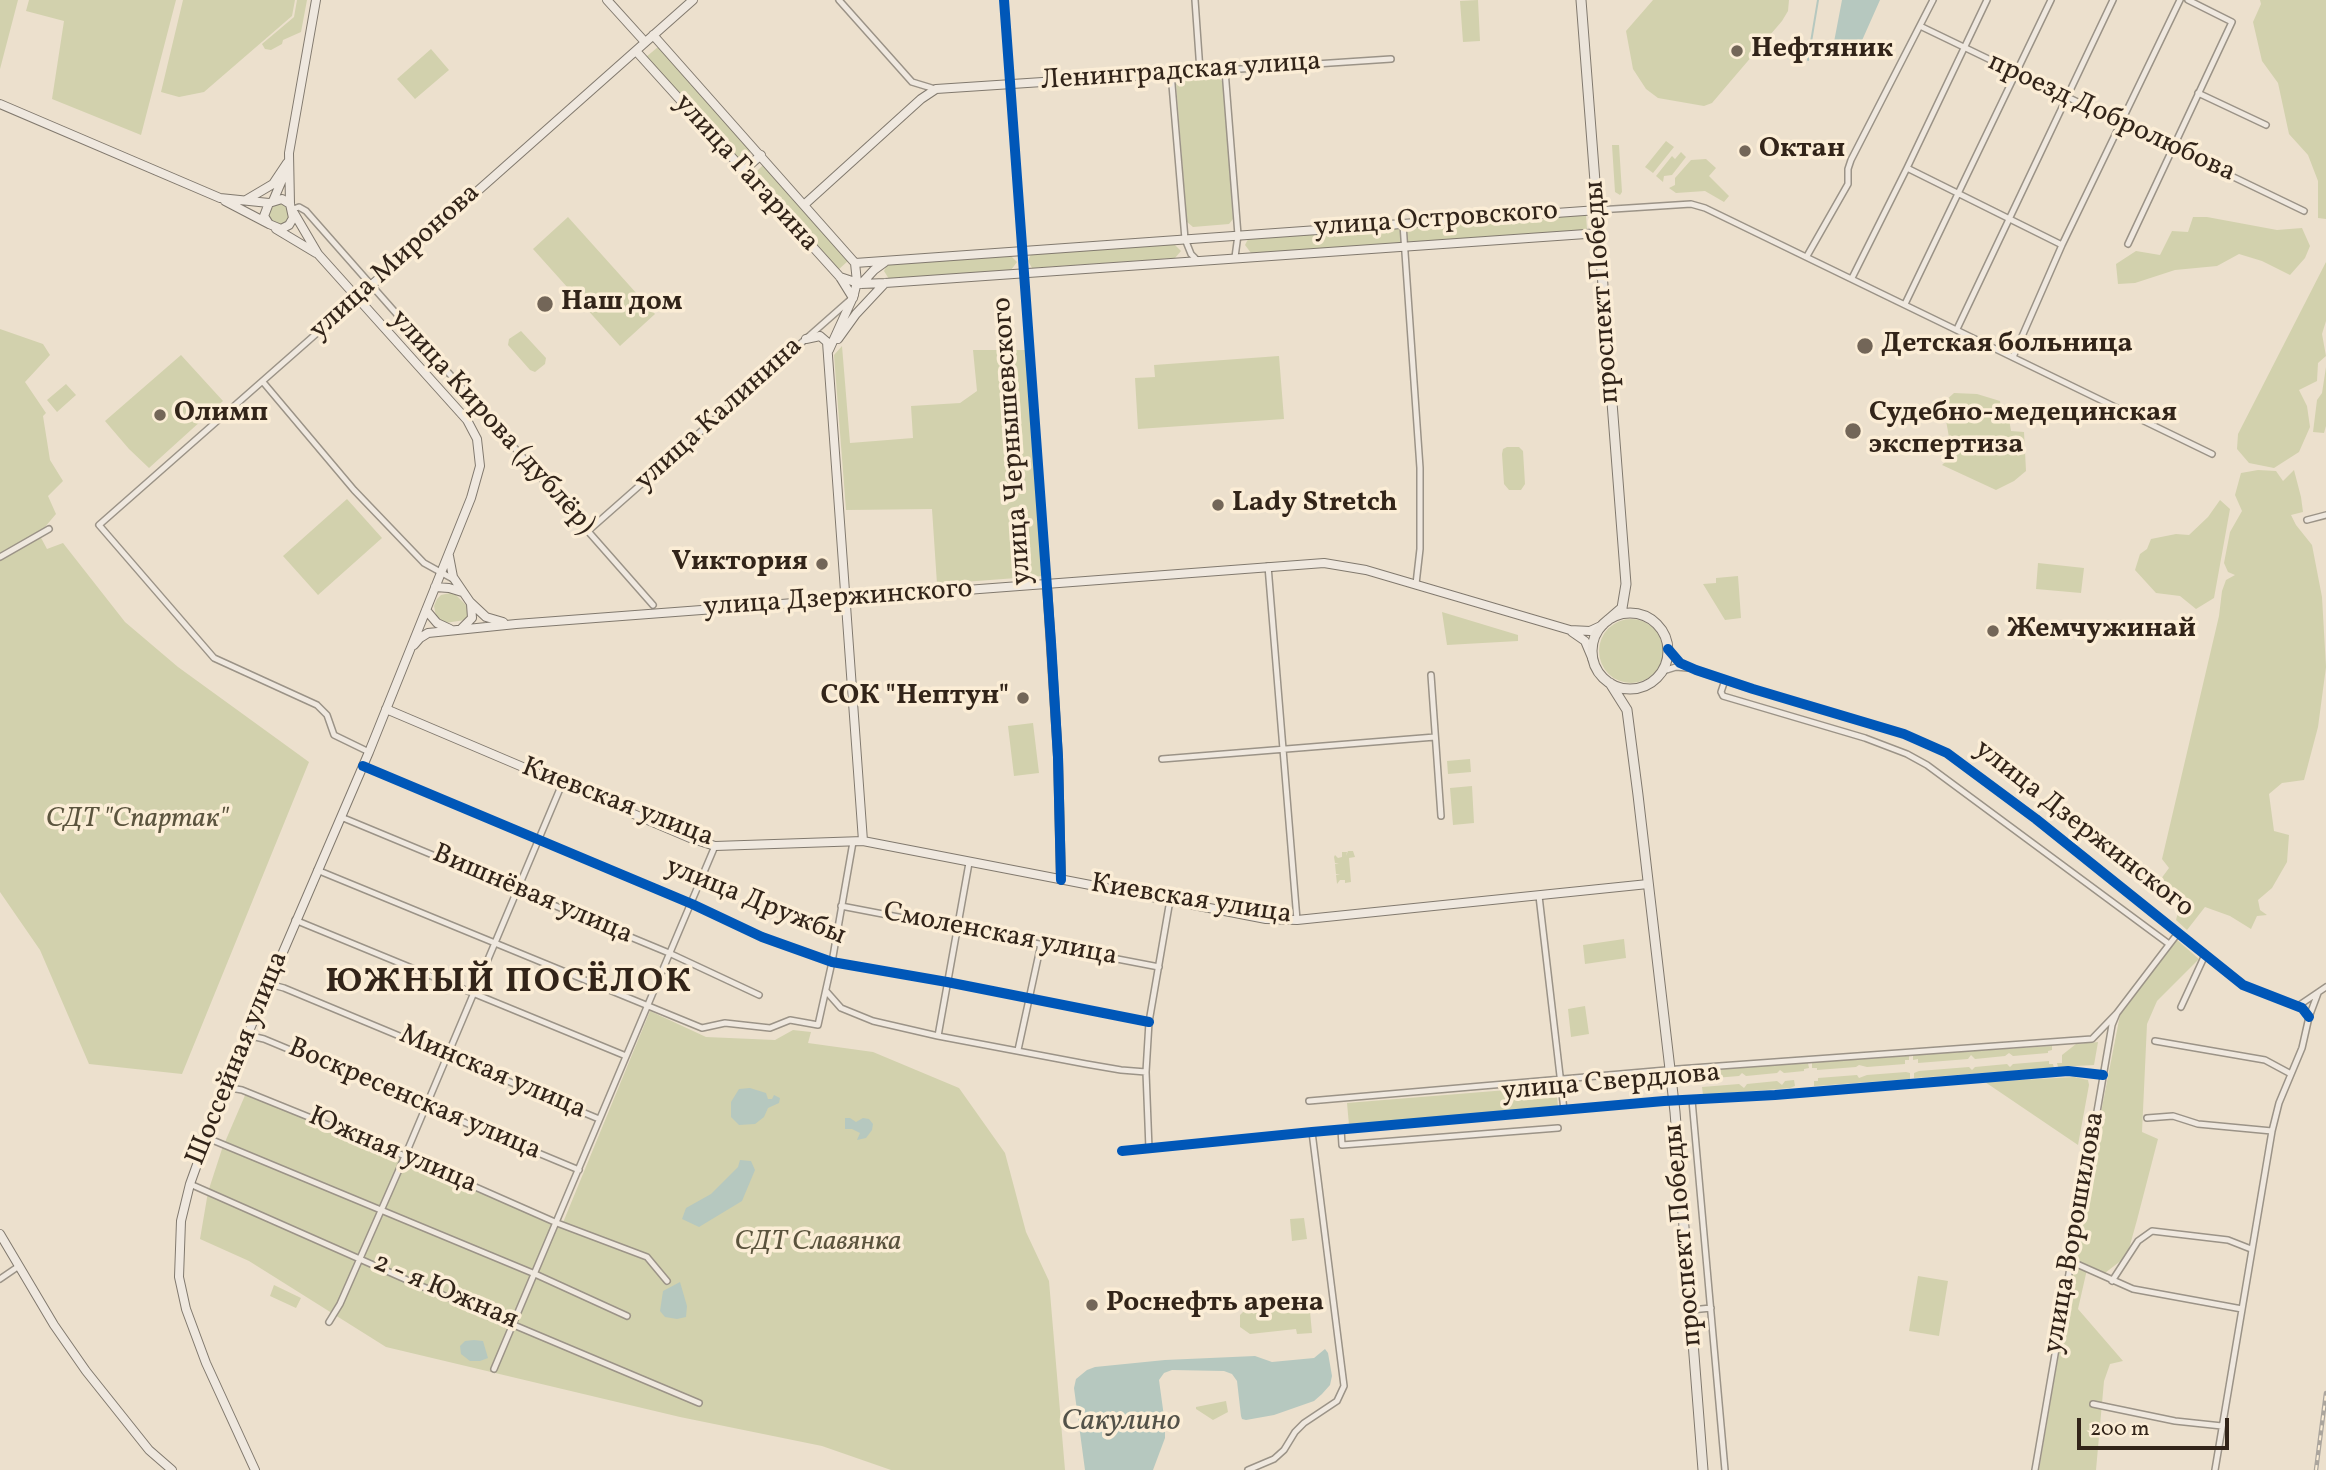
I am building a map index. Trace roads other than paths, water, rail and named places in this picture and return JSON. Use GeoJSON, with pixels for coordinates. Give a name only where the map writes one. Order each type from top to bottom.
{"type":"FeatureCollection","features":[{"type":"Feature","properties":{"kind":"main road"},"geometry":{"type":"LineString","coordinates":[[272,226],[264,211],[280,187],[287,163],[316,0]]}},
{"type":"Feature","properties":{"kind":"main road"},"geometry":{"type":"LineString","coordinates":[[607,0],[645,42]]}},
{"type":"Feature","properties":{"kind":"main road","name":"улица Миронова"},"geometry":{"type":"LineString","coordinates":[[358,297],[693,0]]}},
{"type":"Feature","properties":{"kind":"main road","name":"проспект Победы"},"geometry":{"type":"LineString","coordinates":[[1581,0],[1626,584],[1622,608],[1605,623]]}},
{"type":"Feature","properties":{"kind":"main road","name":"улица Гагарина"},"geometry":{"type":"LineString","coordinates":[[653,35],[855,263]]}},
{"type":"Feature","properties":{"kind":"main road","name":"улица Гагарина"},"geometry":{"type":"LineString","coordinates":[[636,51],[840,277],[853,298]]}},
{"type":"Feature","properties":{"kind":"main road","name":"Ленинградская улица"},"geometry":{"type":"LineString","coordinates":[[936,89],[1225,70]]}},
{"type":"Feature","properties":{"kind":"main road"},"geometry":{"type":"LineString","coordinates":[[805,204],[918,102],[936,89]]}},
{"type":"Feature","properties":{"kind":"main road"},"geometry":{"type":"LineString","coordinates":[[0,104],[220,198],[318,254]]}},
{"type":"Feature","properties":{"kind":"main road"},"geometry":{"type":"LineString","coordinates":[[272,226],[289,225],[292,209],[289,153]]}},
{"type":"Feature","properties":{"kind":"main road"},"geometry":{"type":"LineString","coordinates":[[743,171],[761,155]]}},
{"type":"Feature","properties":{"kind":"main road"},"geometry":{"type":"LineString","coordinates":[[240,201],[254,197],[273,184],[287,163]]}},
{"type":"Feature","properties":{"kind":"main road"},"geometry":{"type":"LineString","coordinates":[[220,198],[240,201],[282,200],[292,209],[318,254],[460,411],[477,439],[479,476],[426,610],[437,623],[455,630],[472,618],[473,610],[451,569],[449,553]]}},
{"type":"Feature","properties":{"kind":"main road","name":"улица Островского"},"geometry":{"type":"LineString","coordinates":[[855,263],[1598,210]]}},
{"type":"Feature","properties":{"kind":"main road","name":"улица Островского"},"geometry":{"type":"LineString","coordinates":[[840,277],[859,283],[886,283],[1600,233]]}},
{"type":"Feature","properties":{"kind":"main road"},"geometry":{"type":"LineString","coordinates":[[828,353],[859,283],[885,262]]}},
{"type":"Feature","properties":{"kind":"main road"},"geometry":{"type":"LineString","coordinates":[[828,353],[856,314],[886,283],[880,276],[879,268],[885,262]]}},
{"type":"Feature","properties":{"kind":"main road"},"geometry":{"type":"LineString","coordinates":[[840,277],[855,263]]}},
{"type":"Feature","properties":{"kind":"main road"},"geometry":{"type":"LineString","coordinates":[[855,263],[859,283]]}},
{"type":"Feature","properties":{"kind":"main road"},"geometry":{"type":"LineString","coordinates":[[806,339],[814,336],[824,338],[827,342],[863,841]]}},
{"type":"Feature","properties":{"kind":"main road","name":"улица Дзержинского"},"geometry":{"type":"LineString","coordinates":[[407,657],[424,635],[455,630],[1324,563],[1366,570],[1570,630],[1590,631],[1605,623]]}},
{"type":"Feature","properties":{"kind":"main road","name":"улица Чернышевского"},"geometry":{"type":"LineString","coordinates":[[1046,584],[1058,757],[1061,880]]}},
{"type":"Feature","properties":{"kind":"main road","name":"проспект Победы"},"geometry":{"type":"LineString","coordinates":[[1626,584],[1632,602],[1646,617]]}},
{"type":"Feature","properties":{"kind":"main road"},"geometry":{"type":"LineString","coordinates":[[435,587],[449,587],[467,598],[491,620],[516,624]]}},
{"type":"Feature","properties":{"kind":"main road","name":"улица Кирова (дублёр)"},"geometry":{"type":"LineString","coordinates":[[653,605],[661,613]]}},
{"type":"Feature","properties":{"kind":"main road","name":"Шоссейная улица"},"geometry":{"type":"LineString","coordinates":[[255,1470],[203,1355],[182,1294],[179,1265],[181,1221],[205,1137],[225,1087],[369,752],[426,610]]}},
{"type":"Feature","properties":{"kind":"main road"},"geometry":{"type":"LineString","coordinates":[[1570,630],[1585,641],[1598,672],[1610,683],[1621,688],[1635,689],[1652,682],[1662,671],[1668,649],[1663,633],[1646,617],[1630,612],[1605,623],[1595,637],[1593,660]]}},
{"type":"Feature","properties":{"kind":"main road","name":"проспект Победы"},"geometry":{"type":"LineString","coordinates":[[1610,683],[1627,710]]}},
{"type":"Feature","properties":{"kind":"main road","name":"проспект Победы"},"geometry":{"type":"LineString","coordinates":[[1635,689],[1629,697],[1627,710],[1674,1101],[1703,1470]]}},
{"type":"Feature","properties":{"kind":"main road","name":"Киевская улица"},"geometry":{"type":"LineString","coordinates":[[386,709],[690,838],[715,846],[863,841],[1266,919],[1297,920],[1648,884]]}},
{"type":"Feature","properties":{"kind":"main road"},"geometry":{"type":"LineString","coordinates":[[0,1234],[54,1325],[86,1371],[149,1450],[172,1470]]}},
{"type":"Feature","properties":{"kind":"street"},"geometry":{"type":"LineString","coordinates":[[839,0],[912,82],[936,89]]}},
{"type":"Feature","properties":{"kind":"street","name":"улица Чернышевского"},"geometry":{"type":"LineString","coordinates":[[1004,0],[1046,584]]}},
{"type":"Feature","properties":{"kind":"street"},"geometry":{"type":"LineString","coordinates":[[1195,0],[1200,71]]}},
{"type":"Feature","properties":{"kind":"street"},"geometry":{"type":"LineString","coordinates":[[1807,256],[1848,184],[1851,160],[1933,0]]}},
{"type":"Feature","properties":{"kind":"street"},"geometry":{"type":"LineString","coordinates":[[1852,278],[1987,0]]}},
{"type":"Feature","properties":{"kind":"street"},"geometry":{"type":"LineString","coordinates":[[1905,304],[2051,0]]}},
{"type":"Feature","properties":{"kind":"street"},"geometry":{"type":"LineString","coordinates":[[1956,330],[2113,0]]}},
{"type":"Feature","properties":{"kind":"street"},"geometry":{"type":"LineString","coordinates":[[2012,357],[2062,245],[2180,0]]}},
{"type":"Feature","properties":{"kind":"street"},"geometry":{"type":"LineString","coordinates":[[2128,244],[2232,22],[2188,0]]}},
{"type":"Feature","properties":{"kind":"street","name":"проезд Добролюбова"},"geometry":{"type":"LineString","coordinates":[[1920,26],[2304,211]]}},
{"type":"Feature","properties":{"kind":"street","name":"Ленинградская улица"},"geometry":{"type":"LineString","coordinates":[[1225,70],[1391,59]]}},
{"type":"Feature","properties":{"kind":"street"},"geometry":{"type":"LineString","coordinates":[[1225,70],[1238,235],[1235,257]]}},
{"type":"Feature","properties":{"kind":"street"},"geometry":{"type":"LineString","coordinates":[[1171,73],[1185,239],[1191,254],[1197,260]]}},
{"type":"Feature","properties":{"kind":"street"},"geometry":{"type":"LineString","coordinates":[[2198,93],[2266,125]]}},
{"type":"Feature","properties":{"kind":"street"},"geometry":{"type":"LineString","coordinates":[[1907,168],[2062,245]]}},
{"type":"Feature","properties":{"kind":"street","name":"улица Островского"},"geometry":{"type":"LineString","coordinates":[[1598,210],[1646,205],[1698,205],[2212,454]]}},
{"type":"Feature","properties":{"kind":"street","name":"улица Кирова (дублёр)"},"geometry":{"type":"LineString","coordinates":[[292,209],[299,207],[306,212],[653,605]]}},
{"type":"Feature","properties":{"kind":"street"},"geometry":{"type":"LineString","coordinates":[[1403,224],[1420,468],[1420,549],[1416,584]]}},
{"type":"Feature","properties":{"kind":"street","name":"улица Миронова"},"geometry":{"type":"LineString","coordinates":[[358,297],[99,525],[214,658],[317,705],[327,715],[334,735],[369,752]]}},
{"type":"Feature","properties":{"kind":"street","name":"улица Калинина"},"geometry":{"type":"LineString","coordinates":[[588,531],[853,298]]}},
{"type":"Feature","properties":{"kind":"street"},"geometry":{"type":"LineString","coordinates":[[263,382],[354,490],[424,564],[441,571],[457,583]]}},
{"type":"Feature","properties":{"kind":"street"},"geometry":{"type":"LineString","coordinates":[[2307,520],[2326,515]]}},
{"type":"Feature","properties":{"kind":"street"},"geometry":{"type":"LineString","coordinates":[[0,557],[48,529]]}},
{"type":"Feature","properties":{"kind":"street"},"geometry":{"type":"LineString","coordinates":[[1268,566],[1297,920]]}},
{"type":"Feature","properties":{"kind":"street","name":"улица Дзержинского"},"geometry":{"type":"LineString","coordinates":[[1668,649],[1680,663],[1694,669],[1904,734],[1947,753],[2036,818],[2253,991],[2298,1006],[2309,1017]]}},
{"type":"Feature","properties":{"kind":"street","name":"улица Дзержинского"},"geometry":{"type":"LineString","coordinates":[[1662,671],[1675,667],[1694,669]]}},
{"type":"Feature","properties":{"kind":"street"},"geometry":{"type":"LineString","coordinates":[[1431,676],[1441,816]]}},
{"type":"Feature","properties":{"kind":"street","name":"улица Дзержинского"},"geometry":{"type":"LineString","coordinates":[[1725,680],[1721,692],[1723,696],[1865,738],[1927,765],[2169,944]]}},
{"type":"Feature","properties":{"kind":"street"},"geometry":{"type":"LineString","coordinates":[[1162,759],[1435,737]]}},
{"type":"Feature","properties":{"kind":"street","name":"улица Дружбы"},"geometry":{"type":"LineString","coordinates":[[363,766],[692,904],[762,937],[832,962],[1149,1022]]}},
{"type":"Feature","properties":{"kind":"street"},"geometry":{"type":"LineString","coordinates":[[329,1322],[449,1055],[562,784]]}},
{"type":"Feature","properties":{"kind":"street","name":"Вишнёвая улица"},"geometry":{"type":"LineString","coordinates":[[341,817],[669,953],[759,995]]}},
{"type":"Feature","properties":{"kind":"street"},"geometry":{"type":"LineString","coordinates":[[317,870],[702,1027],[725,1023],[770,1028],[790,1020],[818,1025],[853,842]]}},
{"type":"Feature","properties":{"kind":"street"},"geometry":{"type":"LineString","coordinates":[[494,1369],[715,846]]}},
{"type":"Feature","properties":{"kind":"street"},"geometry":{"type":"LineString","coordinates":[[937,1036],[969,863]]}},
{"type":"Feature","properties":{"kind":"street"},"geometry":{"type":"LineString","coordinates":[[1539,896],[1564,1111]]}},
{"type":"Feature","properties":{"kind":"street"},"geometry":{"type":"LineString","coordinates":[[1149,1149],[1146,1072],[1149,1022],[1170,900]]}},
{"type":"Feature","properties":{"kind":"street","name":"Смоленская улица"},"geometry":{"type":"LineString","coordinates":[[841,906],[1159,967]]}},
{"type":"Feature","properties":{"kind":"street"},"geometry":{"type":"LineString","coordinates":[[295,920],[626,1056]]}},
{"type":"Feature","properties":{"kind":"street","name":"улица Ворошилова"},"geometry":{"type":"LineString","coordinates":[[2035,1470],[2103,1074],[2117,1013],[2178,933]]}},
{"type":"Feature","properties":{"kind":"street"},"geometry":{"type":"LineString","coordinates":[[1018,1050],[1041,944]]}},
{"type":"Feature","properties":{"kind":"street"},"geometry":{"type":"LineString","coordinates":[[2181,1007],[2205,955]]}},
{"type":"Feature","properties":{"kind":"street","name":"Минская улица"},"geometry":{"type":"LineString","coordinates":[[269,984],[449,1055],[599,1119]]}},
{"type":"Feature","properties":{"kind":"street"},"geometry":{"type":"LineString","coordinates":[[2298,1006],[2326,987]]}},
{"type":"Feature","properties":{"kind":"street"},"geometry":{"type":"LineString","coordinates":[[826,991],[841,1008],[873,1021],[937,1036],[1121,1070],[1146,1072]]}},
{"type":"Feature","properties":{"kind":"street"},"geometry":{"type":"LineString","coordinates":[[2215,1470],[2272,1131],[2279,1103],[2302,1048],[2318,993]]}},
{"type":"Feature","properties":{"kind":"street","name":"улица Свердлова"},"geometry":{"type":"LineString","coordinates":[[1309,1101],[1670,1070],[2092,1039],[2117,1013]]}},
{"type":"Feature","properties":{"kind":"street","name":"Воскресенская улица"},"geometry":{"type":"LineString","coordinates":[[247,1035],[264,1039],[579,1170]]}},
{"type":"Feature","properties":{"kind":"street"},"geometry":{"type":"LineString","coordinates":[[2155,1041],[2265,1060],[2291,1073]]}},
{"type":"Feature","properties":{"kind":"street","name":"улица Свердлова"},"geometry":{"type":"LineString","coordinates":[[1122,1151],[1341,1129],[1674,1101],[2068,1071],[2103,1074]]}},
{"type":"Feature","properties":{"kind":"street","name":"Южная улица"},"geometry":{"type":"LineString","coordinates":[[225,1087],[242,1090],[405,1156],[557,1223],[647,1257],[667,1281]]}},
{"type":"Feature","properties":{"kind":"street"},"geometry":{"type":"LineString","coordinates":[[1692,1100],[1725,1470]]}},
{"type":"Feature","properties":{"kind":"street"},"geometry":{"type":"LineString","coordinates":[[2147,1118],[2173,1116],[2198,1124],[2272,1131]]}},
{"type":"Feature","properties":{"kind":"street"},"geometry":{"type":"LineString","coordinates":[[1341,1129],[1342,1145],[1558,1128]]}},
{"type":"Feature","properties":{"kind":"street"},"geometry":{"type":"LineString","coordinates":[[1248,1470],[1274,1460],[1304,1423],[1337,1401],[1345,1386],[1312,1132]]}},
{"type":"Feature","properties":{"kind":"street"},"geometry":{"type":"LineString","coordinates":[[205,1137],[536,1274],[627,1316]]}},
{"type":"Feature","properties":{"kind":"street","name":"2 - я Южная"},"geometry":{"type":"LineString","coordinates":[[190,1184],[414,1283],[699,1403]]}},
{"type":"Feature","properties":{"kind":"street"},"geometry":{"type":"LineString","coordinates":[[2112,1281],[2138,1241],[2152,1231],[2228,1240],[2251,1249]]}},
{"type":"Feature","properties":{"kind":"street"},"geometry":{"type":"LineString","coordinates":[[1686,1235],[1703,1234]]}},
{"type":"Feature","properties":{"kind":"street"},"geometry":{"type":"LineString","coordinates":[[2070,1261],[2112,1281],[2157,1295],[2242,1309]]}},
{"type":"Feature","properties":{"kind":"street"},"geometry":{"type":"LineString","coordinates":[[0,1279],[19,1266]]}},
{"type":"Feature","properties":{"kind":"street"},"geometry":{"type":"LineString","coordinates":[[1691,1310],[1711,1308]]}},
{"type":"Feature","properties":{"kind":"street"},"geometry":{"type":"LineString","coordinates":[[2093,1404],[2175,1422],[2222,1426]]}},
{"type":"Feature","properties":{"kind":"water"},"geometry":{"type":"Polygon","coordinates":[[[1842,0],[1880,0],[1856,54],[1850,57],[1843,56],[1836,50],[1834,42],[1842,0]]]}},
{"type":"Feature","properties":{"kind":"water"},"geometry":{"type":"Polygon","coordinates":[[[750,1088],[766,1093],[768,1099],[772,1099],[774,1095],[780,1098],[779,1103],[768,1108],[764,1117],[755,1124],[739,1125],[731,1117],[731,1102],[739,1089],[750,1088]]]}},
{"type":"Feature","properties":{"kind":"water"},"geometry":{"type":"Polygon","coordinates":[[[845,1118],[856,1122],[863,1118],[869,1119],[873,1124],[872,1130],[866,1138],[857,1140],[860,1133],[845,1129],[845,1118]]]}},
{"type":"Feature","properties":{"kind":"water"},"geometry":{"type":"Polygon","coordinates":[[[740,1160],[751,1161],[755,1170],[742,1201],[699,1227],[682,1219],[686,1208],[711,1194],[738,1167],[740,1160]]]}},
{"type":"Feature","properties":{"kind":"water"},"geometry":{"type":"Polygon","coordinates":[[[680,1282],[687,1306],[686,1317],[665,1317],[660,1311],[663,1291],[680,1282]]]}},
{"type":"Feature","properties":{"kind":"water"},"geometry":{"type":"Polygon","coordinates":[[[465,1341],[483,1341],[488,1358],[470,1361],[461,1354],[460,1346],[465,1341]]]}},
{"type":"Feature","properties":{"kind":"water","name":"Сакулино"},"geometry":{"type":"Polygon","coordinates":[[[1325,1349],[1332,1376],[1330,1385],[1322,1394],[1314,1401],[1274,1415],[1246,1420],[1241,1416],[1237,1381],[1232,1374],[1224,1371],[1172,1370],[1164,1373],[1159,1380],[1165,1438],[1153,1470],[1085,1470],[1074,1388],[1076,1379],[1087,1370],[1165,1360],[1255,1356],[1272,1362],[1314,1358],[1325,1349]]]}},
{"type":"Feature","properties":{"kind":"waterway"},"geometry":{"type":"LineString","coordinates":[[1808,60],[1818,0]]}},
{"type":"Feature","properties":{"kind":"railway"},"geometry":{"type":"LineString","coordinates":[[2316,1470],[2326,1393]]}},
{"type":"Feature","properties":{"kind":"place","name":"Нефтяник"},"geometry":{"type":"Point","coordinates":[1737,51]}},
{"type":"Feature","properties":{"kind":"place","name":"Октан"},"geometry":{"type":"Point","coordinates":[1745,151]}},
{"type":"Feature","properties":{"kind":"place","name":"Наш дом"},"geometry":{"type":"Point","coordinates":[545,304]}},
{"type":"Feature","properties":{"kind":"place","name":"Детская больница"},"geometry":{"type":"Point","coordinates":[1865,346]}},
{"type":"Feature","properties":{"kind":"place","name":"Олимп"},"geometry":{"type":"Point","coordinates":[160,415]}},
{"type":"Feature","properties":{"kind":"place","name":"Судебно-медецинская экспертиза"},"geometry":{"type":"Point","coordinates":[1853,431]}},
{"type":"Feature","properties":{"kind":"place","name":"Lady Stretch"},"geometry":{"type":"Point","coordinates":[1218,505]}},
{"type":"Feature","properties":{"kind":"place","name":"Vиктория"},"geometry":{"type":"Point","coordinates":[822,564]}},
{"type":"Feature","properties":{"kind":"place","name":"Жемчужинай"},"geometry":{"type":"Point","coordinates":[1993,631]}},
{"type":"Feature","properties":{"kind":"place","name":"СОК \"Нептун\""},"geometry":{"type":"Point","coordinates":[1023,698]}},
{"type":"Feature","properties":{"kind":"place","name":"Роснефть арена"},"geometry":{"type":"Point","coordinates":[1092,1305]}},
{"type":"Feature","properties":{"kind":"district","name":"ЮЖНЫЙ ПОСЁЛОК"},"geometry":{"type":"Point","coordinates":[509,985]}},
{"type":"Feature","properties":{"kind":"park label","name":"СДТ \"Спартак\""},"geometry":{"type":"Point","coordinates":[137,821]}},
{"type":"Feature","properties":{"kind":"park label","name":"СДТ Славянка"},"geometry":{"type":"Point","coordinates":[818,1244]}}]}
